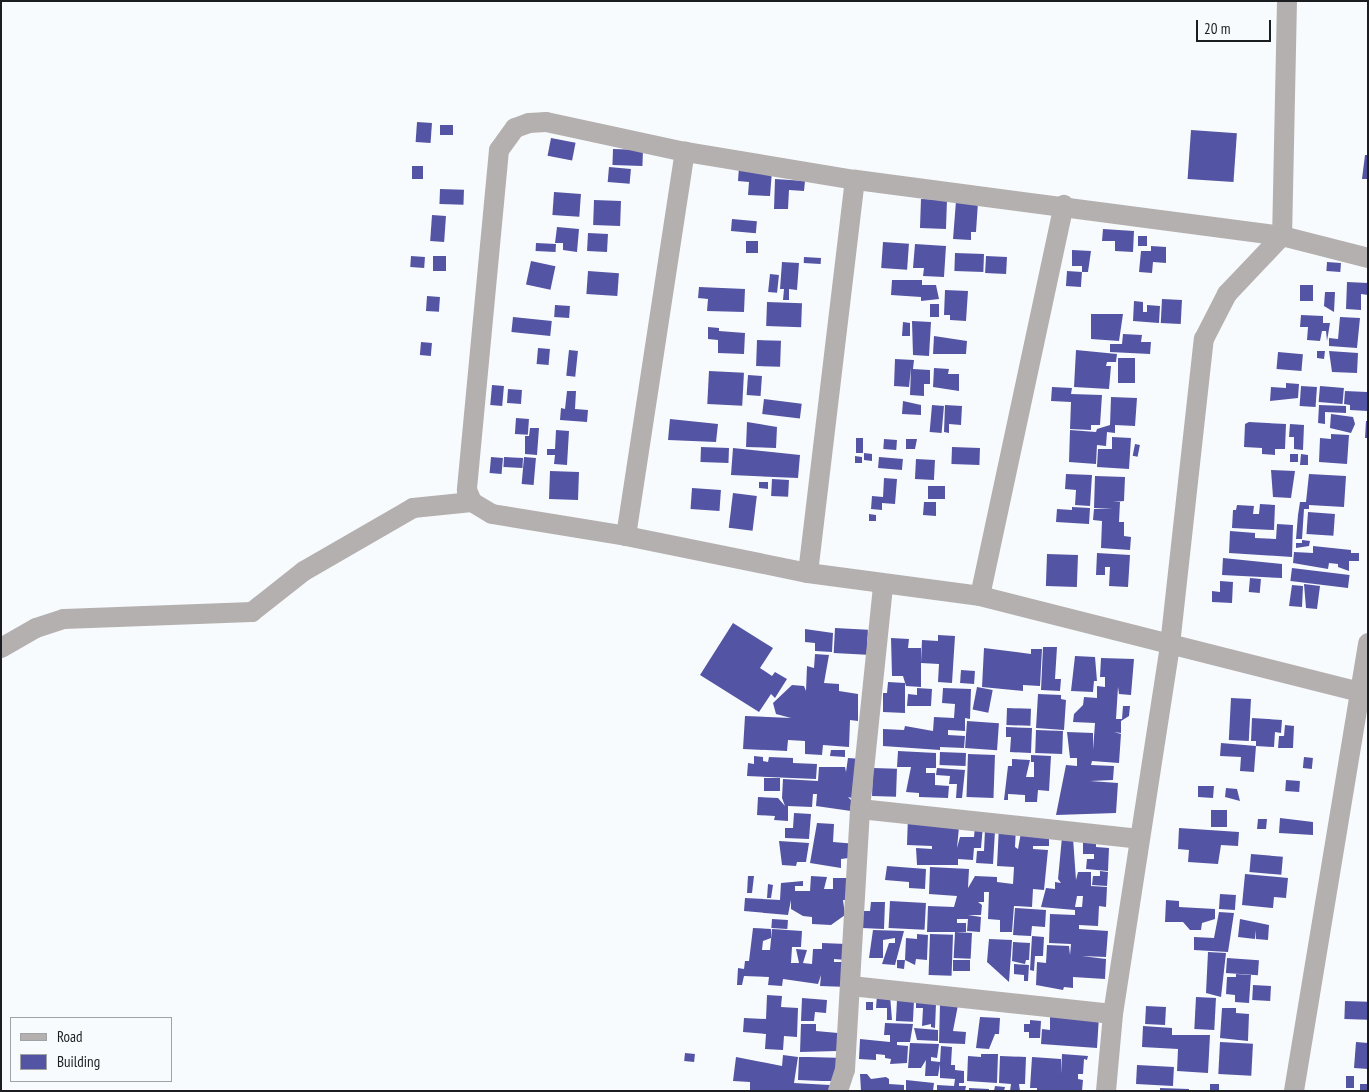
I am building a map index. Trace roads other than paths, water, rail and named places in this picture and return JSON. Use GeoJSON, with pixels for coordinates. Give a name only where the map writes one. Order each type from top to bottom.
{"type":"FeatureCollection","features":[{"type":"Feature","properties":{"kind":"street"},"geometry":{"type":"LineString","coordinates":[[1106,1091],[1113,1014],[1170,645],[1204,339],[1227,294],[1282,236],[1287,1]]}},
{"type":"Feature","properties":{"kind":"street"},"geometry":{"type":"LineString","coordinates":[[472,502],[466,479],[499,150],[505,138],[515,128],[546,122],[685,152],[856,180],[1064,205],[1282,236],[1368,258]]}},
{"type":"Feature","properties":{"kind":"street"},"geometry":{"type":"LineString","coordinates":[[626,536],[685,152]]}},
{"type":"Feature","properties":{"kind":"street"},"geometry":{"type":"LineString","coordinates":[[808,573],[856,180]]}},
{"type":"Feature","properties":{"kind":"street"},"geometry":{"type":"LineString","coordinates":[[980,596],[1064,205]]}},
{"type":"Feature","properties":{"kind":"street"},"geometry":{"type":"LineString","coordinates":[[1,648],[36,628],[64,619],[252,612],[304,571],[413,508],[472,502],[492,514],[626,536],[808,573],[883,585],[980,596],[1363,693]]}},
{"type":"Feature","properties":{"kind":"street"},"geometry":{"type":"LineString","coordinates":[[838,1091],[845,1070],[860,809],[883,585]]}},
{"type":"Feature","properties":{"kind":"street"},"geometry":{"type":"LineString","coordinates":[[1294,1091],[1363,693],[1368,643]]}},
{"type":"Feature","properties":{"kind":"street"},"geometry":{"type":"LineString","coordinates":[[860,809],[1139,839]]}},
{"type":"Feature","properties":{"kind":"street"},"geometry":{"type":"LineString","coordinates":[[851,986],[1113,1014]]}}]}
